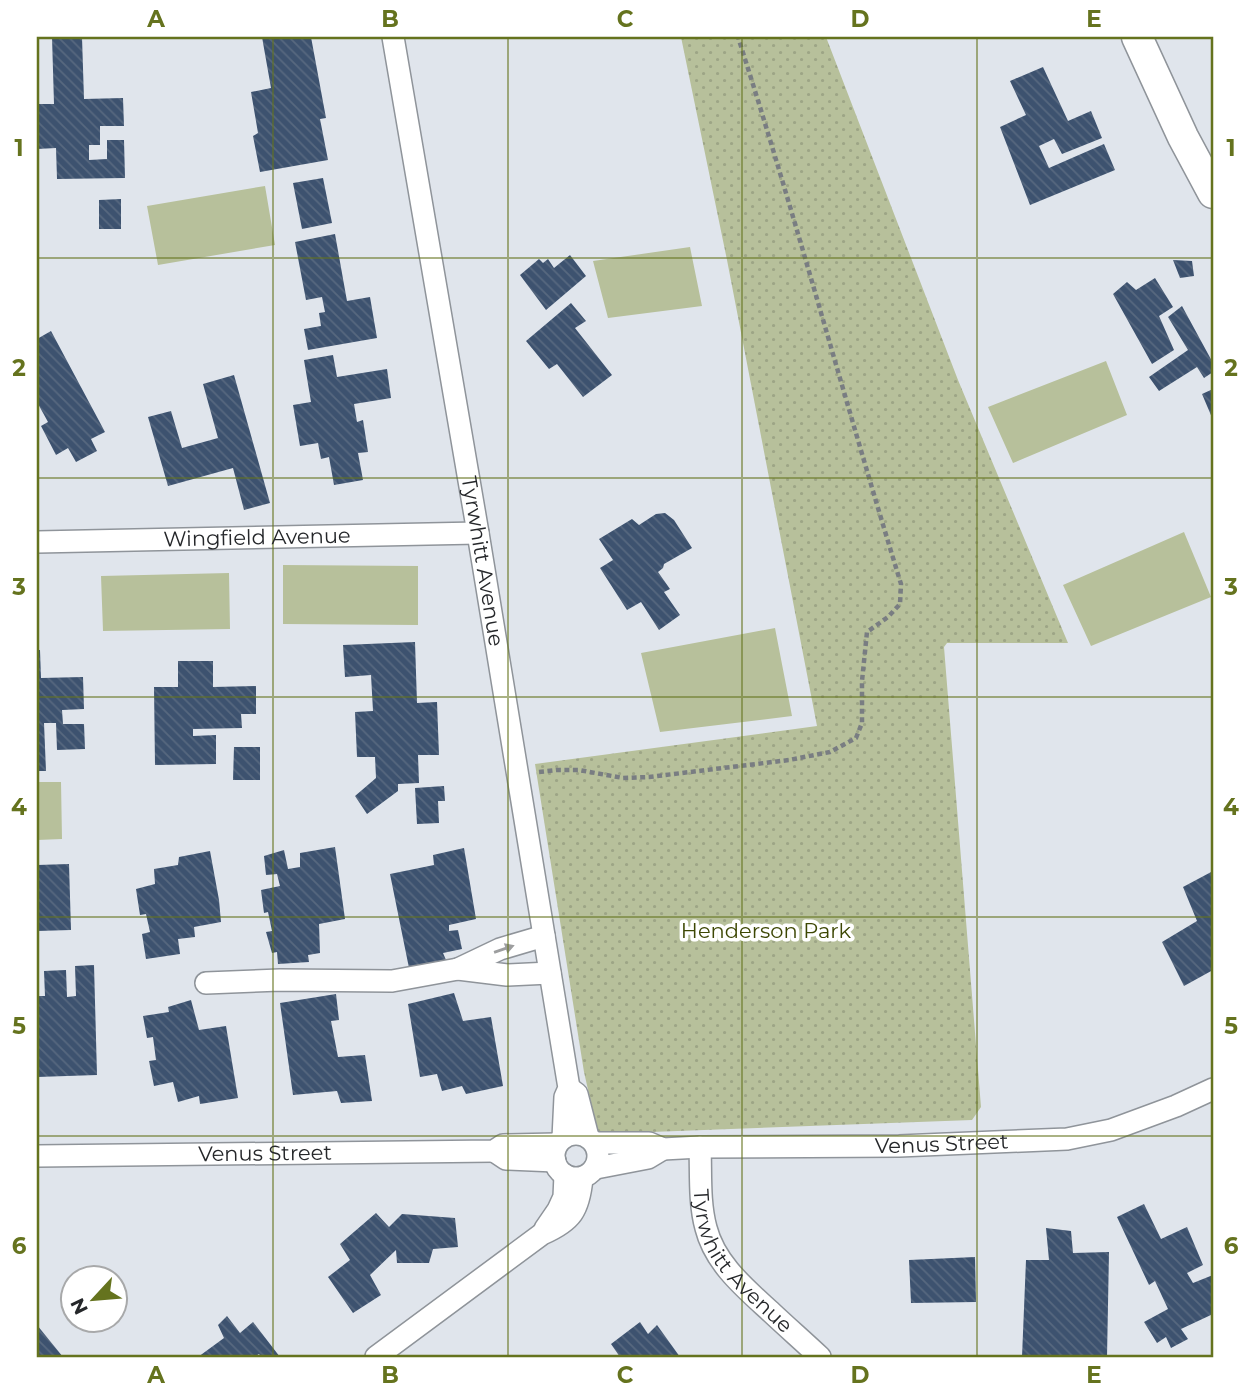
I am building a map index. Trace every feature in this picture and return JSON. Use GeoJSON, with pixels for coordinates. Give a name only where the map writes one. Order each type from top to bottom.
{"type":"FeatureCollection","features":[{"type":"Feature","properties":{"kind":"street","name":"Tyrwhitt Avenue"},"geometry":{"type":"LineString","coordinates":[[393,37],[569,1088],[565,1097],[569,1160],[598,1159],[598,1151],[591,1140],[577,1094],[569,1088]]}},
{"type":"Feature","properties":{"kind":"street"},"geometry":{"type":"LineString","coordinates":[[1137,37],[1183,137],[1213,193]]}},
{"type":"Feature","properties":{"kind":"street","name":"Wingfield Avenue"},"geometry":{"type":"LineString","coordinates":[[37,542],[478,533]]}},
{"type":"Feature","properties":{"kind":"street"},"geometry":{"type":"LineString","coordinates":[[206,982],[293,979],[392,981],[458,968],[500,949],[544,936]]}},
{"type":"Feature","properties":{"kind":"street"},"geometry":{"type":"LineString","coordinates":[[458,968],[507,975],[550,974]]}},
{"type":"Feature","properties":{"kind":"street","name":"Venus Street"},"geometry":{"type":"LineString","coordinates":[[569,1160],[571,1134],[580,1134],[591,1140],[649,1143],[663,1149],[900,1146],[1068,1139],[1111,1130],[1176,1107],[1213,1088]]}},
{"type":"Feature","properties":{"kind":"street","name":"Venus Street"},"geometry":{"type":"LineString","coordinates":[[37,1156],[494,1152],[503,1145],[569,1160],[648,1158],[663,1149]]}},
{"type":"Feature","properties":{"kind":"street","name":"Tyrwhitt Avenue"},"geometry":{"type":"LineString","coordinates":[[700,1147],[706,1230],[719,1255],[736,1279],[820,1357]]}},
{"type":"Feature","properties":{"kind":"street"},"geometry":{"type":"LineString","coordinates":[[376,1357],[542,1234],[564,1197],[569,1160]]}},
{"type":"Feature","properties":{"kind":"path"},"geometry":{"type":"LineString","coordinates":[[518,774],[568,770],[622,778],[649,777],[789,760],[830,752],[856,738],[862,723],[862,681],[867,632],[888,617],[900,604],[901,584],[738,37]]}},
{"type":"Feature","properties":{"kind":"green space","name":"Henderson Park"},"geometry":{"type":"Polygon","coordinates":[[[681,37],[826,37],[958,380],[1068,643],[947,643],[944,647],[981,1107],[972,1120],[598,1134],[584,1072],[535,764],[817,726],[681,37]]]}},
{"type":"Feature","properties":{"kind":"green space"},"geometry":{"type":"Polygon","coordinates":[[[265,186],[275,245],[158,265],[147,206],[265,186]]]}},
{"type":"Feature","properties":{"kind":"green space"},"geometry":{"type":"Polygon","coordinates":[[[690,247],[702,306],[608,318],[593,261],[690,247]]]}},
{"type":"Feature","properties":{"kind":"green space"},"geometry":{"type":"Polygon","coordinates":[[[1106,361],[1127,415],[1013,463],[988,407],[1106,361]]]}},
{"type":"Feature","properties":{"kind":"green space"},"geometry":{"type":"Polygon","coordinates":[[[1184,532],[1211,597],[1091,646],[1063,585],[1184,532]]]}},
{"type":"Feature","properties":{"kind":"green space"},"geometry":{"type":"Polygon","coordinates":[[[283,565],[418,566],[418,625],[283,624],[283,565]]]}},
{"type":"Feature","properties":{"kind":"green space"},"geometry":{"type":"Polygon","coordinates":[[[229,573],[230,629],[103,631],[101,576],[229,573]]]}},
{"type":"Feature","properties":{"kind":"green space"},"geometry":{"type":"Polygon","coordinates":[[[775,628],[792,716],[660,732],[641,653],[775,628]]]}},
{"type":"Feature","properties":{"kind":"green space"},"geometry":{"type":"Polygon","coordinates":[[[37,782],[61,782],[62,839],[37,840],[37,782]]]}},
{"type":"Feature","properties":{"kind":"building"},"geometry":{"type":"Polygon","coordinates":[[[52,37],[82,37],[84,99],[123,98],[124,126],[100,126],[100,145],[89,145],[89,160],[107,159],[107,140],[124,140],[125,178],[57,179],[56,148],[37,149],[37,104],[54,104],[52,37]]]}},
{"type":"Feature","properties":{"kind":"building"},"geometry":{"type":"Polygon","coordinates":[[[262,37],[311,37],[326,118],[320,119],[328,160],[260,172],[253,136],[258,133],[251,92],[271,88],[262,37]]]}},
{"type":"Feature","properties":{"kind":"building"},"geometry":{"type":"Polygon","coordinates":[[[1043,67],[1068,121],[1091,111],[1102,138],[1062,154],[1054,139],[1039,146],[1049,168],[1104,144],[1115,170],[1030,205],[1000,127],[1026,115],[1010,81],[1043,67]]]}},
{"type":"Feature","properties":{"kind":"building"},"geometry":{"type":"Polygon","coordinates":[[[323,178],[332,223],[302,229],[293,183],[323,178]]]}},
{"type":"Feature","properties":{"kind":"building"},"geometry":{"type":"Polygon","coordinates":[[[121,199],[121,229],[99,229],[99,200],[121,199]]]}},
{"type":"Feature","properties":{"kind":"building"},"geometry":{"type":"Polygon","coordinates":[[[335,234],[347,301],[370,297],[377,338],[308,350],[304,329],[321,326],[319,313],[325,312],[322,297],[306,300],[295,242],[335,234]]]}},
{"type":"Feature","properties":{"kind":"building"},"geometry":{"type":"Polygon","coordinates":[[[570,255],[586,276],[546,310],[520,275],[539,259],[543,263],[548,259],[554,268],[570,255]]]}},
{"type":"Feature","properties":{"kind":"building"},"geometry":{"type":"Polygon","coordinates":[[[1173,260],[1192,261],[1194,276],[1180,278],[1173,260]]]}},
{"type":"Feature","properties":{"kind":"building"},"geometry":{"type":"Polygon","coordinates":[[[1155,278],[1173,307],[1159,316],[1174,350],[1152,364],[1113,294],[1127,282],[1136,290],[1155,278]]]}},
{"type":"Feature","properties":{"kind":"building"},"geometry":{"type":"Polygon","coordinates":[[[571,303],[586,321],[575,328],[612,375],[583,397],[557,364],[549,369],[526,341],[571,303]]]}},
{"type":"Feature","properties":{"kind":"building"},"geometry":{"type":"Polygon","coordinates":[[[1182,306],[1213,363],[1213,372],[1204,378],[1197,367],[1159,391],[1149,377],[1188,350],[1168,317],[1182,306]]]}},
{"type":"Feature","properties":{"kind":"building"},"geometry":{"type":"Polygon","coordinates":[[[51,331],[105,432],[91,439],[97,451],[76,462],[68,448],[56,455],[41,426],[48,422],[37,402],[37,339],[51,331]]]}},
{"type":"Feature","properties":{"kind":"building"},"geometry":{"type":"Polygon","coordinates":[[[333,355],[337,377],[387,369],[391,398],[354,404],[357,422],[363,420],[368,452],[358,453],[363,480],[334,485],[329,457],[321,459],[318,443],[300,446],[293,405],[311,402],[304,360],[333,355]]]}},
{"type":"Feature","properties":{"kind":"building"},"geometry":{"type":"Polygon","coordinates":[[[234,375],[270,503],[244,510],[233,468],[168,486],[148,417],[171,411],[182,448],[218,438],[203,384],[234,375]]]}},
{"type":"Feature","properties":{"kind":"building"},"geometry":{"type":"Polygon","coordinates":[[[1213,389],[1213,420],[1202,394],[1213,389]]]}},
{"type":"Feature","properties":{"kind":"building"},"geometry":{"type":"Polygon","coordinates":[[[665,513],[674,520],[692,548],[664,564],[658,572],[670,589],[664,592],[680,615],[659,630],[641,602],[627,610],[600,568],[613,560],[599,539],[632,519],[639,525],[656,514],[665,513]]]}},
{"type":"Feature","properties":{"kind":"building"},"geometry":{"type":"Polygon","coordinates":[[[415,642],[417,703],[437,702],[439,755],[418,755],[419,783],[398,784],[398,791],[367,814],[355,796],[376,778],[375,757],[357,757],[355,712],[373,711],[371,675],[345,677],[343,645],[415,642]]]}},
{"type":"Feature","properties":{"kind":"building"},"geometry":{"type":"Polygon","coordinates":[[[37,650],[40,650],[41,678],[83,677],[84,709],[62,710],[63,724],[84,724],[85,749],[57,750],[56,723],[44,723],[46,771],[37,771],[37,650]]]}},
{"type":"Feature","properties":{"kind":"building"},"geometry":{"type":"Polygon","coordinates":[[[178,661],[213,661],[213,687],[256,686],[256,714],[241,714],[242,728],[193,729],[193,736],[216,735],[216,764],[155,765],[154,687],[178,687],[178,661]]]}},
{"type":"Feature","properties":{"kind":"building"},"geometry":{"type":"Polygon","coordinates":[[[234,747],[260,747],[260,780],[233,780],[234,747]]]}},
{"type":"Feature","properties":{"kind":"building"},"geometry":{"type":"Polygon","coordinates":[[[444,786],[445,801],[438,801],[439,823],[417,824],[415,788],[444,786]]]}},
{"type":"Feature","properties":{"kind":"building"},"geometry":{"type":"Polygon","coordinates":[[[335,847],[345,919],[319,924],[320,953],[308,955],[309,962],[278,964],[277,952],[272,953],[266,932],[272,931],[268,912],[264,913],[261,890],[280,886],[277,874],[266,875],[264,856],[284,850],[288,869],[300,867],[300,853],[335,847]]]}},
{"type":"Feature","properties":{"kind":"building"},"geometry":{"type":"Polygon","coordinates":[[[464,848],[476,919],[449,925],[449,931],[458,930],[462,949],[443,953],[446,960],[409,968],[390,874],[434,865],[433,855],[464,848]]]}},
{"type":"Feature","properties":{"kind":"building"},"geometry":{"type":"Polygon","coordinates":[[[210,851],[221,922],[194,927],[195,937],[178,939],[180,954],[146,959],[142,934],[150,932],[146,914],[140,915],[136,889],[155,884],[154,869],[178,865],[179,857],[210,851]]]}},
{"type":"Feature","properties":{"kind":"building"},"geometry":{"type":"Polygon","coordinates":[[[69,864],[71,930],[37,931],[37,865],[69,864]]]}},
{"type":"Feature","properties":{"kind":"building"},"geometry":{"type":"Polygon","coordinates":[[[1213,871],[1213,970],[1184,986],[1162,942],[1197,921],[1183,887],[1213,871]]]}},
{"type":"Feature","properties":{"kind":"building"},"geometry":{"type":"Polygon","coordinates":[[[94,965],[97,1075],[37,1077],[37,996],[45,996],[44,971],[66,970],[67,997],[76,996],[75,966],[94,965]]]}},
{"type":"Feature","properties":{"kind":"building"},"geometry":{"type":"Polygon","coordinates":[[[454,993],[463,1021],[491,1017],[503,1086],[466,1094],[462,1086],[442,1091],[437,1074],[420,1077],[408,1004],[454,993]]]}},
{"type":"Feature","properties":{"kind":"building"},"geometry":{"type":"Polygon","coordinates":[[[336,994],[339,1020],[331,1021],[338,1057],[365,1055],[372,1101],[341,1103],[337,1091],[293,1095],[280,1003],[336,994]]]}},
{"type":"Feature","properties":{"kind":"building"},"geometry":{"type":"Polygon","coordinates":[[[191,1000],[199,1030],[226,1026],[238,1098],[200,1104],[199,1096],[178,1102],[173,1082],[154,1086],[149,1061],[156,1060],[153,1037],[147,1038],[143,1016],[169,1012],[168,1007],[191,1000]]]}},
{"type":"Feature","properties":{"kind":"building"},"geometry":{"type":"Polygon","coordinates":[[[1144,1204],[1161,1239],[1187,1227],[1203,1265],[1187,1273],[1193,1283],[1213,1275],[1213,1314],[1181,1329],[1188,1339],[1171,1348],[1166,1337],[1157,1343],[1144,1322],[1168,1309],[1155,1281],[1149,1285],[1117,1217],[1144,1204]]]}},
{"type":"Feature","properties":{"kind":"building"},"geometry":{"type":"Polygon","coordinates":[[[376,1213],[389,1227],[402,1214],[455,1218],[458,1247],[433,1249],[429,1263],[397,1263],[396,1250],[370,1275],[381,1295],[353,1313],[328,1277],[350,1260],[340,1244],[376,1213]]]}},
{"type":"Feature","properties":{"kind":"building"},"geometry":{"type":"Polygon","coordinates":[[[1046,1228],[1071,1231],[1073,1253],[1109,1252],[1107,1357],[1022,1357],[1026,1260],[1049,1260],[1046,1228]]]}},
{"type":"Feature","properties":{"kind":"building"},"geometry":{"type":"Polygon","coordinates":[[[975,1257],[976,1302],[911,1303],[909,1260],[975,1257]]]}},
{"type":"Feature","properties":{"kind":"building"},"geometry":{"type":"Polygon","coordinates":[[[227,1316],[240,1333],[253,1322],[280,1357],[261,1357],[259,1354],[254,1357],[198,1357],[224,1338],[218,1325],[227,1316]]]}},
{"type":"Feature","properties":{"kind":"building"},"geometry":{"type":"Polygon","coordinates":[[[640,1322],[648,1334],[657,1325],[680,1357],[620,1357],[611,1344],[640,1322]]]}},
{"type":"Feature","properties":{"kind":"building"},"geometry":{"type":"Polygon","coordinates":[[[37,1325],[63,1357],[37,1357],[37,1325]]]}}]}
